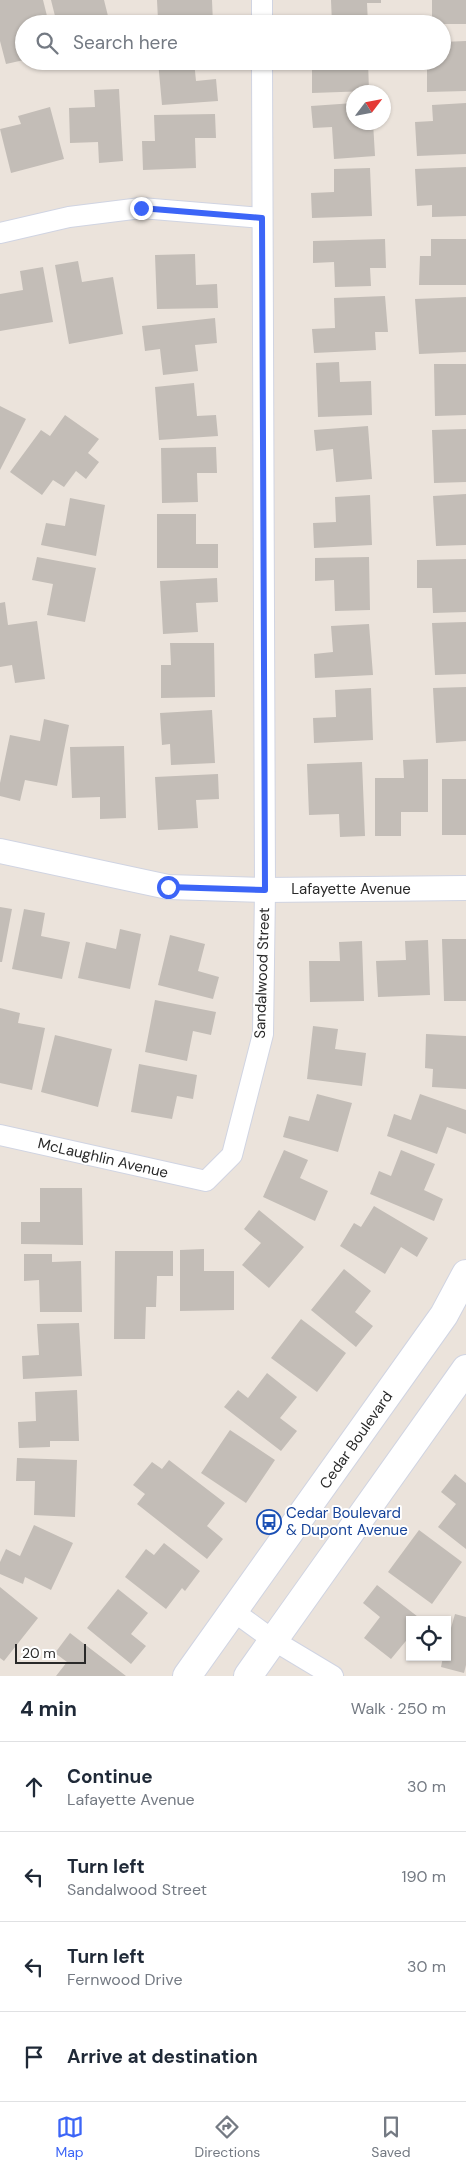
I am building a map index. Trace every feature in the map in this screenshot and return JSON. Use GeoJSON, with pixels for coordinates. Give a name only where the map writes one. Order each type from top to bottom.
{"type":"FeatureCollection","features":[{"type":"Feature","properties":{"kind":"main road","name":"Cedar Boulevard"},"geometry":{"type":"LineString","coordinates":[[187,1676],[438,1323],[466,1274]]}},
{"type":"Feature","properties":{"kind":"main road"},"geometry":{"type":"LineString","coordinates":[[248,1676],[466,1369]]}},
{"type":"Feature","properties":{"kind":"street"},"geometry":{"type":"LineString","coordinates":[[262,0],[262,15]]}},
{"type":"Feature","properties":{"kind":"street","name":"Sandalwood Street"},"geometry":{"type":"LineString","coordinates":[[206,1181],[232,1155],[263,1034],[265,890],[262,70]]}},
{"type":"Feature","properties":{"kind":"street"},"geometry":{"type":"LineString","coordinates":[[0,233],[69,217],[141,208],[262,218]]}},
{"type":"Feature","properties":{"kind":"street","name":"Lafayette Avenue"},"geometry":{"type":"LineString","coordinates":[[0,851],[168,887],[265,890],[466,888]]}},
{"type":"Feature","properties":{"kind":"street","name":"McLaughlin Avenue"},"geometry":{"type":"LineString","coordinates":[[0,1135],[206,1181]]}},
{"type":"Feature","properties":{"kind":"street"},"geometry":{"type":"LineString","coordinates":[[233,1611],[273,1640],[333,1676]]}},
{"type":"Feature","properties":{"kind":"building"},"geometry":{"type":"Polygon","coordinates":[[[0,0],[43,0],[47,15],[15,15],[15,62],[6,64],[0,41],[0,0]]]}},
{"type":"Feature","properties":{"kind":"building"},"geometry":{"type":"Polygon","coordinates":[[[51,0],[104,0],[108,15],[55,15],[51,0]]]}},
{"type":"Feature","properties":{"kind":"building"},"geometry":{"type":"Polygon","coordinates":[[[157,0],[212,0],[213,15],[158,15],[157,0]]]}},
{"type":"Feature","properties":{"kind":"building"},"geometry":{"type":"Polygon","coordinates":[[[331,0],[381,0],[381,3],[367,3],[368,15],[332,15],[331,0]]]}},
{"type":"Feature","properties":{"kind":"building"},"geometry":{"type":"Polygon","coordinates":[[[432,0],[466,0],[466,24],[451,24],[451,15],[432,15],[432,0]]]}},
{"type":"Feature","properties":{"kind":"building"},"geometry":{"type":"Polygon","coordinates":[[[466,41],[466,91],[427,92],[427,70],[451,70],[451,42],[466,41]]]}},
{"type":"Feature","properties":{"kind":"building"},"geometry":{"type":"Polygon","coordinates":[[[159,70],[195,70],[196,81],[216,79],[218,101],[162,105],[159,70]]]}},
{"type":"Feature","properties":{"kind":"building"},"geometry":{"type":"Polygon","coordinates":[[[312,70],[368,70],[369,85],[346,85],[346,92],[312,93],[312,70]]]}},
{"type":"Feature","properties":{"kind":"building"},"geometry":{"type":"Polygon","coordinates":[[[119,89],[123,161],[99,163],[98,142],[70,143],[69,108],[95,107],[94,90],[119,89]]]}},
{"type":"Feature","properties":{"kind":"building"},"geometry":{"type":"Polygon","coordinates":[[[466,103],[466,154],[417,156],[415,122],[433,121],[432,105],[466,103]]]}},
{"type":"Feature","properties":{"kind":"building"},"geometry":{"type":"Polygon","coordinates":[[[346,104],[346,130],[373,130],[375,156],[334,159],[332,127],[313,128],[311,106],[346,104]]]}},
{"type":"Feature","properties":{"kind":"building"},"geometry":{"type":"Polygon","coordinates":[[[50,107],[64,159],[11,173],[0,129],[21,124],[18,116],[50,107]]]}},
{"type":"Feature","properties":{"kind":"building"},"geometry":{"type":"Polygon","coordinates":[[[215,114],[216,138],[195,138],[196,168],[143,170],[142,141],[155,141],[154,115],[215,114]]]}},
{"type":"Feature","properties":{"kind":"building"},"geometry":{"type":"Polygon","coordinates":[[[466,167],[466,216],[432,217],[432,205],[417,206],[415,169],[466,167]]]}},
{"type":"Feature","properties":{"kind":"building"},"geometry":{"type":"Polygon","coordinates":[[[370,168],[372,216],[312,218],[311,193],[334,192],[334,169],[370,168]]]}},
{"type":"Feature","properties":{"kind":"building"},"geometry":{"type":"Polygon","coordinates":[[[385,239],[386,268],[370,268],[371,286],[335,287],[334,262],[313,263],[313,241],[385,239]]]}},
{"type":"Feature","properties":{"kind":"building"},"geometry":{"type":"Polygon","coordinates":[[[431,239],[466,239],[466,285],[419,285],[420,256],[431,256],[431,239]]]}},
{"type":"Feature","properties":{"kind":"building"},"geometry":{"type":"Polygon","coordinates":[[[195,254],[196,285],[217,284],[218,308],[157,309],[155,255],[195,254]]]}},
{"type":"Feature","properties":{"kind":"building"},"geometry":{"type":"Polygon","coordinates":[[[78,261],[82,282],[113,277],[123,334],[69,344],[55,265],[78,261]]]}},
{"type":"Feature","properties":{"kind":"building"},"geometry":{"type":"Polygon","coordinates":[[[43,267],[53,322],[0,331],[0,294],[23,290],[20,271],[43,267]]]}},
{"type":"Feature","properties":{"kind":"building"},"geometry":{"type":"Polygon","coordinates":[[[385,296],[388,332],[375,332],[376,350],[314,353],[312,329],[335,328],[334,298],[385,296]]]}},
{"type":"Feature","properties":{"kind":"building"},"geometry":{"type":"Polygon","coordinates":[[[466,297],[466,352],[419,354],[415,299],[466,297]]]}},
{"type":"Feature","properties":{"kind":"building"},"geometry":{"type":"Polygon","coordinates":[[[215,318],[217,343],[195,345],[198,371],[163,375],[160,349],[145,351],[142,326],[215,318]]]}},
{"type":"Feature","properties":{"kind":"building"},"geometry":{"type":"Polygon","coordinates":[[[339,362],[340,382],[371,381],[372,415],[318,417],[316,363],[339,362]]]}},
{"type":"Feature","properties":{"kind":"building"},"geometry":{"type":"Polygon","coordinates":[[[434,364],[466,364],[466,415],[435,416],[434,364]]]}},
{"type":"Feature","properties":{"kind":"building"},"geometry":{"type":"Polygon","coordinates":[[[194,383],[197,416],[216,415],[218,436],[159,440],[155,387],[194,383]]]}},
{"type":"Feature","properties":{"kind":"building"},"geometry":{"type":"Polygon","coordinates":[[[0,406],[26,419],[0,470],[0,406]]]}},
{"type":"Feature","properties":{"kind":"building"},"geometry":{"type":"Polygon","coordinates":[[[65,415],[99,439],[88,453],[99,462],[86,479],[76,471],[64,487],[53,480],[42,495],[10,472],[41,430],[50,436],[65,415]]]}},
{"type":"Feature","properties":{"kind":"building"},"geometry":{"type":"Polygon","coordinates":[[[368,426],[372,479],[336,482],[333,449],[316,451],[314,430],[368,426]]]}},
{"type":"Feature","properties":{"kind":"building"},"geometry":{"type":"Polygon","coordinates":[[[466,429],[466,482],[434,483],[432,430],[466,429]]]}},
{"type":"Feature","properties":{"kind":"building"},"geometry":{"type":"Polygon","coordinates":[[[216,447],[217,473],[197,473],[198,502],[162,503],[161,448],[216,447]]]}},
{"type":"Feature","properties":{"kind":"building"},"geometry":{"type":"Polygon","coordinates":[[[466,494],[466,545],[436,546],[433,496],[466,494]]]}},
{"type":"Feature","properties":{"kind":"building"},"geometry":{"type":"Polygon","coordinates":[[[370,495],[372,545],[314,548],[313,523],[336,522],[335,497],[370,495]]]}},
{"type":"Feature","properties":{"kind":"building"},"geometry":{"type":"Polygon","coordinates":[[[70,498],[105,505],[96,556],[41,545],[46,523],[65,526],[70,498]]]}},
{"type":"Feature","properties":{"kind":"building"},"geometry":{"type":"Polygon","coordinates":[[[157,514],[196,514],[196,544],[218,544],[218,568],[157,568],[157,514]]]}},
{"type":"Feature","properties":{"kind":"building"},"geometry":{"type":"Polygon","coordinates":[[[37,557],[96,568],[85,622],[47,615],[53,584],[32,580],[37,557]]]}},
{"type":"Feature","properties":{"kind":"building"},"geometry":{"type":"Polygon","coordinates":[[[369,557],[370,610],[335,611],[334,580],[315,581],[315,558],[369,557]]]}},
{"type":"Feature","properties":{"kind":"building"},"geometry":{"type":"Polygon","coordinates":[[[466,559],[466,612],[433,613],[432,588],[417,588],[417,560],[466,559]]]}},
{"type":"Feature","properties":{"kind":"building"},"geometry":{"type":"Polygon","coordinates":[[[217,578],[218,602],[196,603],[198,632],[163,634],[160,581],[217,578]]]}},
{"type":"Feature","properties":{"kind":"building"},"geometry":{"type":"Polygon","coordinates":[[[5,602],[8,625],[37,621],[45,679],[15,683],[12,665],[0,667],[0,603],[5,602]]]}},
{"type":"Feature","properties":{"kind":"building"},"geometry":{"type":"Polygon","coordinates":[[[466,622],[466,674],[435,675],[432,623],[466,622]]]}},
{"type":"Feature","properties":{"kind":"building"},"geometry":{"type":"Polygon","coordinates":[[[369,624],[373,675],[315,678],[314,654],[333,652],[331,626],[369,624]]]}},
{"type":"Feature","properties":{"kind":"building"},"geometry":{"type":"Polygon","coordinates":[[[170,643],[214,643],[215,697],[161,698],[161,665],[171,665],[170,643]]]}},
{"type":"Feature","properties":{"kind":"building"},"geometry":{"type":"Polygon","coordinates":[[[466,687],[466,741],[436,743],[433,688],[466,687]]]}},
{"type":"Feature","properties":{"kind":"building"},"geometry":{"type":"Polygon","coordinates":[[[371,688],[373,740],[314,743],[313,718],[336,717],[335,690],[371,688]]]}},
{"type":"Feature","properties":{"kind":"building"},"geometry":{"type":"Polygon","coordinates":[[[212,710],[215,763],[171,765],[170,744],[162,745],[160,713],[212,710]]]}},
{"type":"Feature","properties":{"kind":"building"},"geometry":{"type":"Polygon","coordinates":[[[44,719],[69,725],[57,786],[25,780],[20,801],[0,796],[0,783],[10,735],[40,741],[44,719]]]}},
{"type":"Feature","properties":{"kind":"building"},"geometry":{"type":"Polygon","coordinates":[[[124,746],[126,818],[100,819],[100,797],[72,798],[70,747],[124,746]]]}},
{"type":"Feature","properties":{"kind":"building"},"geometry":{"type":"Polygon","coordinates":[[[428,759],[428,812],[401,812],[401,836],[375,836],[375,778],[404,778],[403,760],[428,759]]]}},
{"type":"Feature","properties":{"kind":"building"},"geometry":{"type":"Polygon","coordinates":[[[362,762],[365,836],[340,837],[339,814],[309,815],[307,764],[362,762]]]}},
{"type":"Feature","properties":{"kind":"building"},"geometry":{"type":"Polygon","coordinates":[[[218,774],[219,799],[196,800],[198,828],[158,830],[155,777],[218,774]]]}},
{"type":"Feature","properties":{"kind":"building"},"geometry":{"type":"Polygon","coordinates":[[[442,779],[466,779],[466,835],[442,835],[442,779]]]}},
{"type":"Feature","properties":{"kind":"building"},"geometry":{"type":"Polygon","coordinates":[[[0,907],[12,909],[2,962],[0,962],[0,907]]]}},
{"type":"Feature","properties":{"kind":"building"},"geometry":{"type":"Polygon","coordinates":[[[24,909],[45,913],[41,936],[70,942],[62,979],[12,969],[24,909]]]}},
{"type":"Feature","properties":{"kind":"building"},"geometry":{"type":"Polygon","coordinates":[[[120,929],[141,934],[130,989],[78,978],[86,942],[116,949],[120,929]]]}},
{"type":"Feature","properties":{"kind":"building"},"geometry":{"type":"Polygon","coordinates":[[[170,935],[205,944],[198,971],[219,977],[213,999],[158,985],[170,935]]]}},
{"type":"Feature","properties":{"kind":"building"},"geometry":{"type":"Polygon","coordinates":[[[442,939],[466,939],[466,1001],[444,1001],[442,939]]]}},
{"type":"Feature","properties":{"kind":"building"},"geometry":{"type":"Polygon","coordinates":[[[428,940],[430,995],[378,997],[376,961],[406,960],[405,941],[428,940]]]}},
{"type":"Feature","properties":{"kind":"building"},"geometry":{"type":"Polygon","coordinates":[[[362,941],[364,1001],[310,1002],[309,961],[340,961],[339,942],[362,941]]]}},
{"type":"Feature","properties":{"kind":"building"},"geometry":{"type":"Polygon","coordinates":[[[155,1000],[216,1012],[211,1035],[193,1031],[187,1061],[145,1052],[155,1000]]]}},
{"type":"Feature","properties":{"kind":"building"},"geometry":{"type":"Polygon","coordinates":[[[0,1008],[20,1013],[18,1023],[45,1028],[32,1090],[0,1083],[0,1008]]]}},
{"type":"Feature","properties":{"kind":"building"},"geometry":{"type":"Polygon","coordinates":[[[313,1026],[338,1029],[335,1049],[366,1053],[362,1086],[307,1079],[313,1026]]]}},
{"type":"Feature","properties":{"kind":"building"},"geometry":{"type":"Polygon","coordinates":[[[426,1034],[466,1036],[466,1089],[432,1087],[433,1069],[425,1068],[426,1034]]]}},
{"type":"Feature","properties":{"kind":"building"},"geometry":{"type":"Polygon","coordinates":[[[55,1035],[112,1049],[98,1107],[41,1092],[55,1035]]]}},
{"type":"Feature","properties":{"kind":"building"},"geometry":{"type":"Polygon","coordinates":[[[139,1064],[197,1075],[193,1099],[177,1096],[172,1119],[131,1112],[139,1064]]]}},
{"type":"Feature","properties":{"kind":"building"},"geometry":{"type":"Polygon","coordinates":[[[317,1094],[352,1103],[338,1152],[283,1137],[289,1116],[309,1121],[317,1094]]]}},
{"type":"Feature","properties":{"kind":"building"},"geometry":{"type":"Polygon","coordinates":[[[420,1094],[466,1110],[466,1134],[447,1127],[437,1154],[387,1136],[394,1114],[411,1120],[420,1094]]]}},
{"type":"Feature","properties":{"kind":"building"},"geometry":{"type":"Polygon","coordinates":[[[284,1150],[308,1160],[300,1178],[328,1191],[315,1221],[263,1197],[284,1150]]]}},
{"type":"Feature","properties":{"kind":"building"},"geometry":{"type":"Polygon","coordinates":[[[401,1150],[435,1164],[424,1190],[443,1199],[434,1221],[370,1194],[379,1171],[391,1176],[401,1150]]]}},
{"type":"Feature","properties":{"kind":"building"},"geometry":{"type":"Polygon","coordinates":[[[40,1188],[82,1188],[83,1245],[21,1244],[21,1222],[40,1222],[40,1188]]]}},
{"type":"Feature","properties":{"kind":"building"},"geometry":{"type":"Polygon","coordinates":[[[374,1206],[428,1238],[417,1257],[401,1247],[385,1274],[340,1246],[354,1223],[361,1227],[374,1206]]]}},
{"type":"Feature","properties":{"kind":"building"},"geometry":{"type":"Polygon","coordinates":[[[259,1210],[304,1247],[269,1288],[242,1265],[261,1243],[244,1229],[259,1210]]]}},
{"type":"Feature","properties":{"kind":"building"},"geometry":{"type":"Polygon","coordinates":[[[204,1249],[204,1271],[234,1271],[234,1310],[180,1311],[180,1250],[204,1249]]]}},
{"type":"Feature","properties":{"kind":"building"},"geometry":{"type":"Polygon","coordinates":[[[115,1251],[173,1251],[173,1276],[157,1276],[156,1307],[146,1307],[145,1339],[114,1339],[115,1251]]]}},
{"type":"Feature","properties":{"kind":"building"},"geometry":{"type":"Polygon","coordinates":[[[24,1254],[52,1254],[52,1262],[81,1261],[82,1312],[40,1312],[39,1280],[24,1281],[24,1254]]]}},
{"type":"Feature","properties":{"kind":"building"},"geometry":{"type":"Polygon","coordinates":[[[344,1269],[371,1291],[355,1312],[373,1326],[356,1347],[311,1310],[344,1269]]]}},
{"type":"Feature","properties":{"kind":"building"},"geometry":{"type":"Polygon","coordinates":[[[301,1319],[346,1353],[317,1392],[271,1358],[301,1319]]]}},
{"type":"Feature","properties":{"kind":"building"},"geometry":{"type":"Polygon","coordinates":[[[79,1323],[82,1376],[23,1379],[22,1356],[39,1355],[37,1324],[79,1323]]]}},
{"type":"Feature","properties":{"kind":"building"},"geometry":{"type":"Polygon","coordinates":[[[267,1373],[297,1397],[280,1418],[297,1431],[281,1451],[224,1407],[238,1390],[248,1398],[267,1373]]]}},
{"type":"Feature","properties":{"kind":"building"},"geometry":{"type":"Polygon","coordinates":[[[77,1390],[79,1441],[50,1441],[50,1447],[19,1448],[18,1422],[36,1421],[35,1392],[77,1390]]]}},
{"type":"Feature","properties":{"kind":"building"},"geometry":{"type":"Polygon","coordinates":[[[230,1430],[275,1460],[246,1503],[201,1473],[230,1430]]]}},
{"type":"Feature","properties":{"kind":"building"},"geometry":{"type":"Polygon","coordinates":[[[17,1458],[77,1460],[75,1517],[34,1515],[35,1481],[16,1481],[17,1458]]]}},
{"type":"Feature","properties":{"kind":"building"},"geometry":{"type":"Polygon","coordinates":[[[169,1460],[225,1503],[207,1526],[223,1539],[207,1559],[137,1504],[145,1494],[133,1485],[152,1462],[162,1469],[169,1460]]]}},
{"type":"Feature","properties":{"kind":"building"},"geometry":{"type":"Polygon","coordinates":[[[455,1474],[466,1483],[466,1549],[438,1527],[456,1504],[441,1492],[455,1474]]]}},
{"type":"Feature","properties":{"kind":"building"},"geometry":{"type":"Polygon","coordinates":[[[34,1525],[73,1543],[51,1590],[25,1577],[23,1584],[0,1574],[0,1562],[6,1549],[20,1556],[34,1525]]]}},
{"type":"Feature","properties":{"kind":"building"},"geometry":{"type":"Polygon","coordinates":[[[419,1530],[462,1562],[432,1604],[388,1572],[419,1530]]]}},
{"type":"Feature","properties":{"kind":"building"},"geometry":{"type":"Polygon","coordinates":[[[164,1543],[200,1571],[185,1591],[182,1588],[166,1609],[125,1577],[146,1549],[154,1555],[164,1543]]]}},
{"type":"Feature","properties":{"kind":"building"},"geometry":{"type":"Polygon","coordinates":[[[377,1585],[417,1616],[406,1616],[406,1641],[391,1659],[364,1638],[380,1617],[363,1603],[377,1585]]]}},
{"type":"Feature","properties":{"kind":"building"},"geometry":{"type":"Polygon","coordinates":[[[0,1587],[38,1618],[4,1661],[0,1658],[0,1587]]]}},
{"type":"Feature","properties":{"kind":"building"},"geometry":{"type":"Polygon","coordinates":[[[118,1589],[148,1613],[131,1634],[146,1646],[131,1664],[87,1628],[118,1589]]]}},
{"type":"Feature","properties":{"kind":"building"},"geometry":{"type":"Polygon","coordinates":[[[455,1614],[466,1617],[466,1665],[464,1673],[441,1667],[442,1661],[451,1661],[451,1628],[455,1614]]]}},
{"type":"Feature","properties":{"kind":"building"},"geometry":{"type":"Polygon","coordinates":[[[70,1633],[126,1676],[56,1676],[67,1662],[55,1653],[70,1633]]]}},
{"type":"Feature","properties":{"kind":"place","name":"Cedar Boulevard & Dupont Avenue"},"geometry":{"type":"Point","coordinates":[269,1522]}},
{"type":"Feature","properties":{"kind":"route"},"geometry":{"type":"LineString","coordinates":[[141,208],[262,218],[265,890],[168,887]]}}]}
